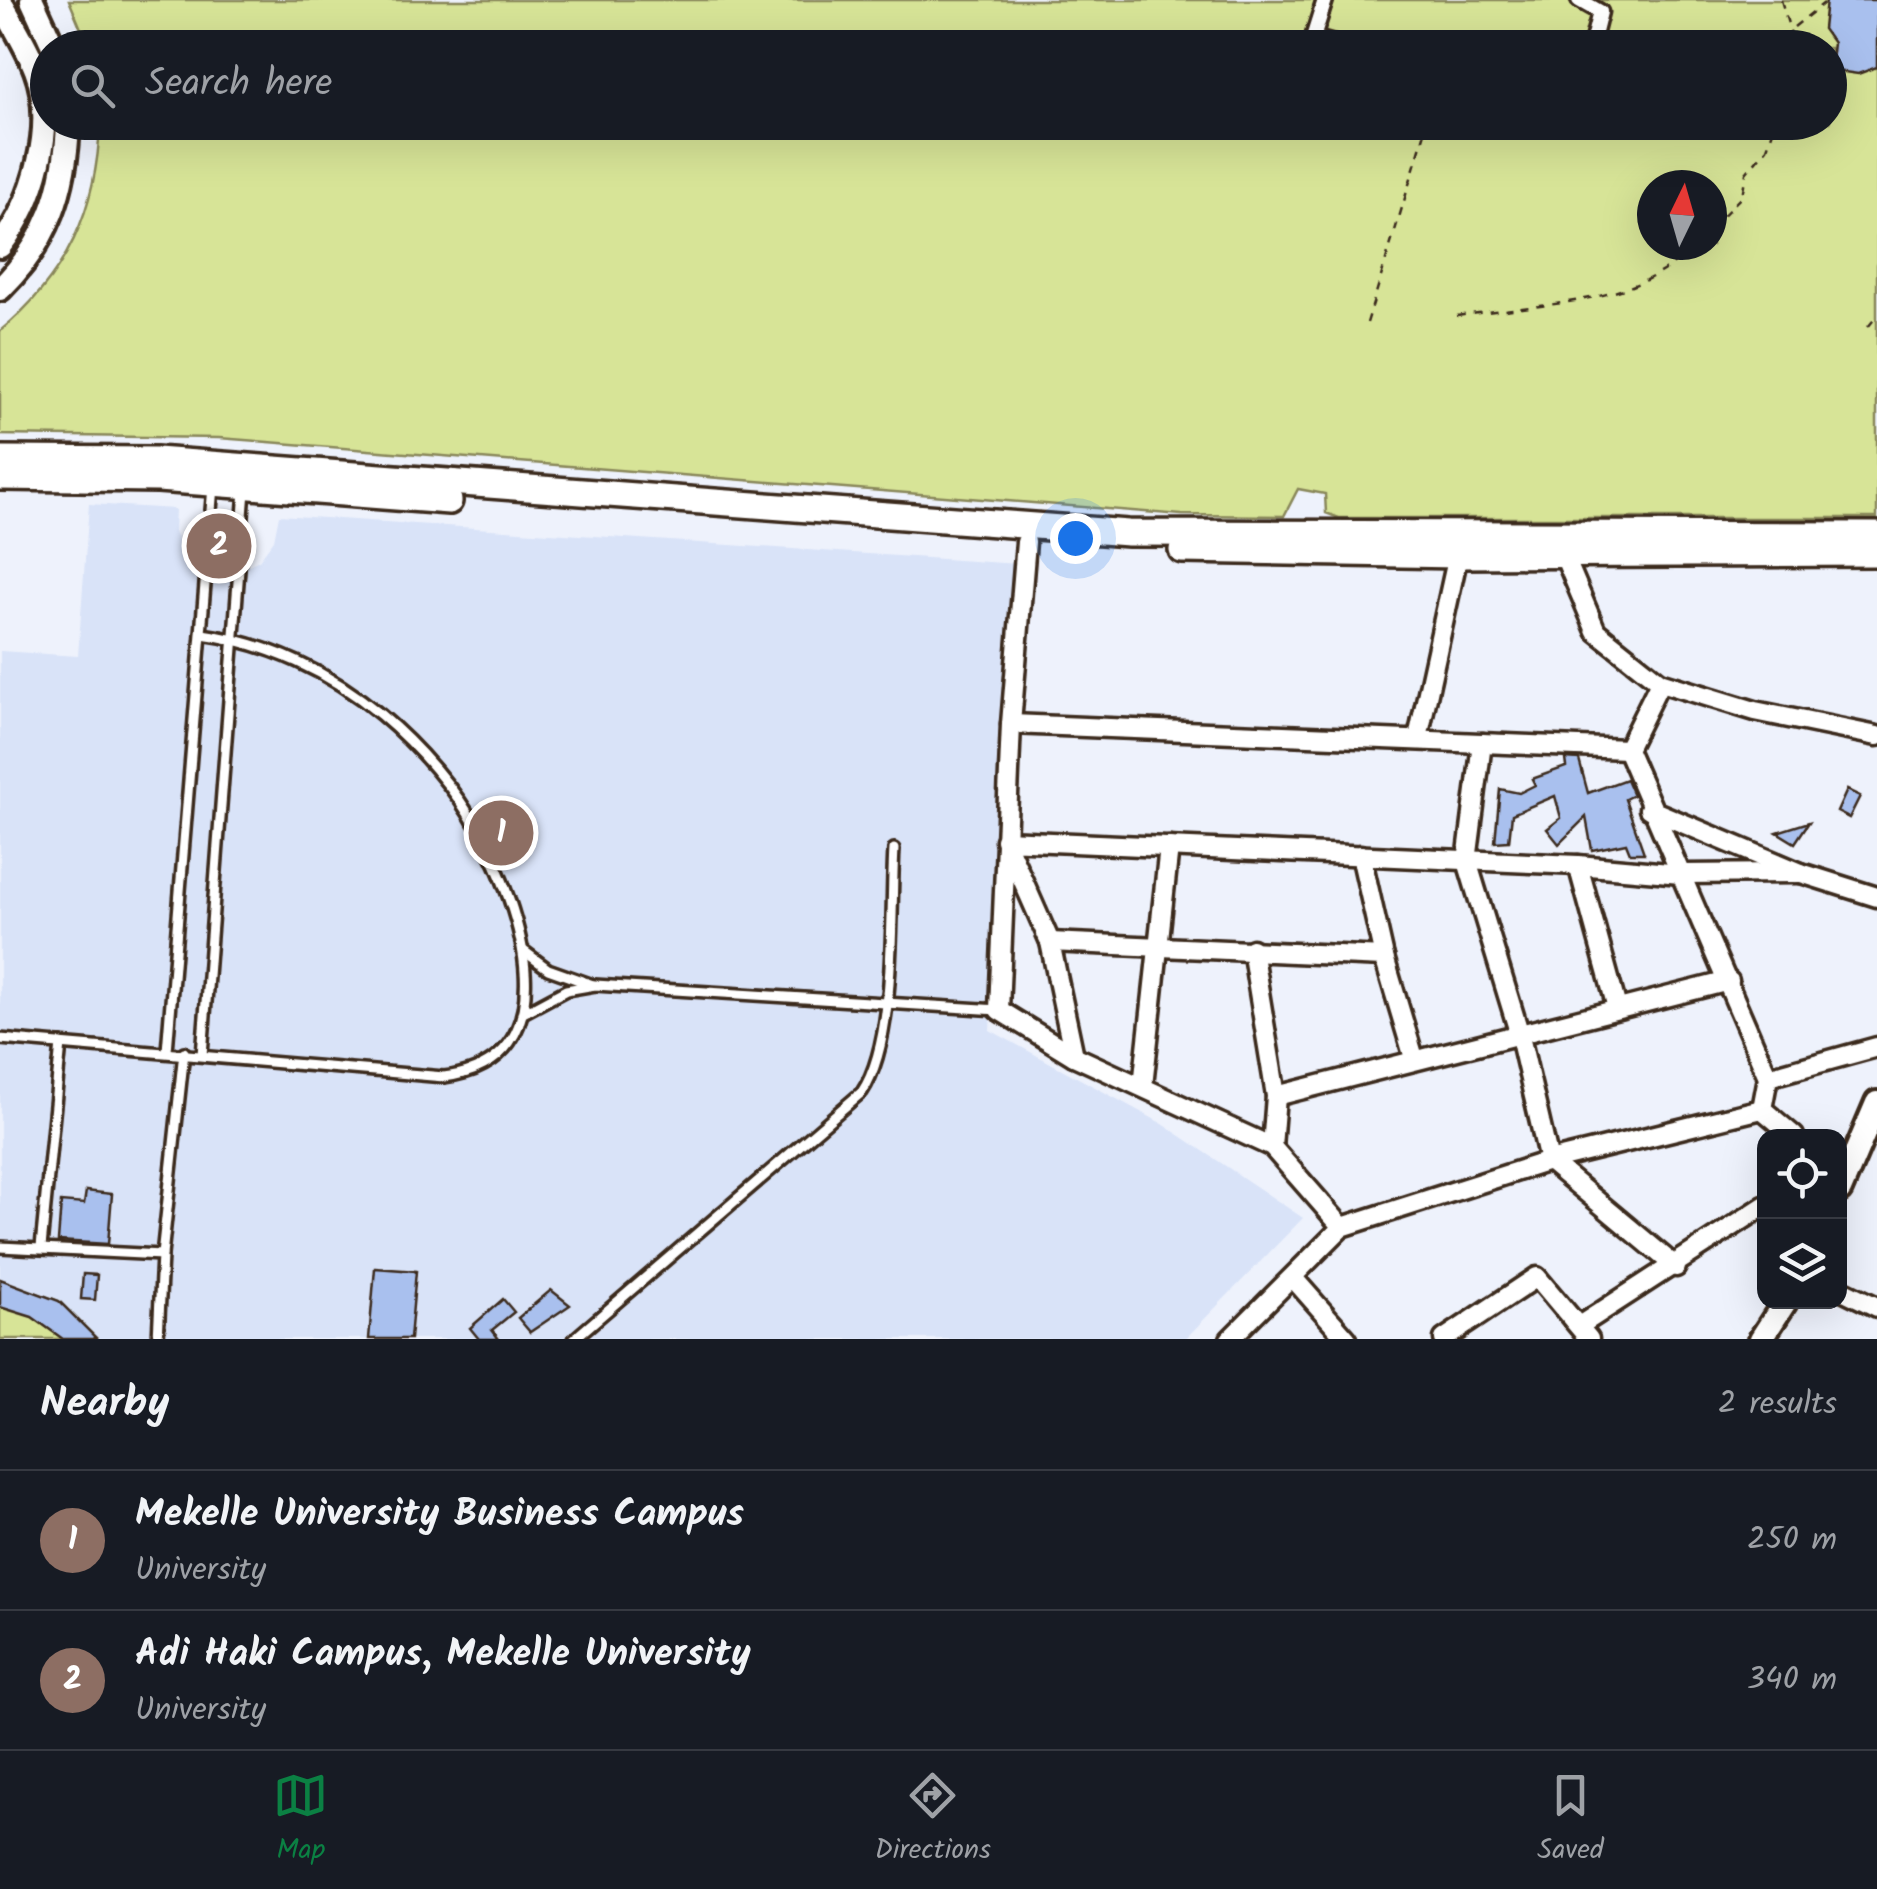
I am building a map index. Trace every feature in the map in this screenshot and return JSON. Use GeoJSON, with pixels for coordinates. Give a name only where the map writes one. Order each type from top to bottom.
{"type":"FeatureCollection","features":[{"type":"Feature","properties":{"kind":"main road"},"geometry":{"type":"LineString","coordinates":[[0,459],[156,460],[1128,533],[1877,536]]}},
{"type":"Feature","properties":{"kind":"main road"},"geometry":{"type":"LineString","coordinates":[[0,478],[214,483],[1026,542],[1458,555],[1877,553]]}},
{"type":"Feature","properties":{"kind":"street"},"geometry":{"type":"LineString","coordinates":[[32,0],[46,30]]}},
{"type":"Feature","properties":{"kind":"street"},"geometry":{"type":"LineString","coordinates":[[1316,30],[1325,0]]}},
{"type":"Feature","properties":{"kind":"street"},"geometry":{"type":"LineString","coordinates":[[1579,0],[1600,12],[1596,30]]}},
{"type":"Feature","properties":{"kind":"street"},"geometry":{"type":"LineString","coordinates":[[0,1],[30,59]]}},
{"type":"Feature","properties":{"kind":"street"},"geometry":{"type":"LineString","coordinates":[[0,246],[26,201],[39,140]]}},
{"type":"Feature","properties":{"kind":"street"},"geometry":{"type":"LineString","coordinates":[[0,289],[29,258],[50,221],[62,179],[66,140]]}},
{"type":"Feature","properties":{"kind":"street"},"geometry":{"type":"LineString","coordinates":[[1026,542],[1005,840],[998,1010],[1074,1056],[1272,1147],[1342,1227]]}},
{"type":"Feature","properties":{"kind":"street"},"geometry":{"type":"LineString","coordinates":[[1563,553],[1596,630],[1660,682],[1755,710],[1877,736]]}},
{"type":"Feature","properties":{"kind":"street"},"geometry":{"type":"LineString","coordinates":[[1418,738],[1458,555]]}},
{"type":"Feature","properties":{"kind":"street"},"geometry":{"type":"LineString","coordinates":[[1660,682],[1627,750],[1649,809],[1729,981],[1768,1077],[1762,1108]]}},
{"type":"Feature","properties":{"kind":"street"},"geometry":{"type":"LineString","coordinates":[[1012,724],[1418,738],[1627,750]]}},
{"type":"Feature","properties":{"kind":"street"},"geometry":{"type":"LineString","coordinates":[[1482,743],[1467,861],[1519,1032],[1549,1161],[1676,1267]]}},
{"type":"Feature","properties":{"kind":"street"},"geometry":{"type":"LineString","coordinates":[[1649,809],[1801,873],[1877,897]]}},
{"type":"Feature","properties":{"kind":"street"},"geometry":{"type":"LineString","coordinates":[[1005,840],[1578,865],[1681,874],[1801,873]]}},
{"type":"Feature","properties":{"kind":"street"},"geometry":{"type":"LineString","coordinates":[[1005,840],[1050,942],[1074,1056]]}},
{"type":"Feature","properties":{"kind":"street"},"geometry":{"type":"LineString","coordinates":[[1144,1086],[1169,847]]}},
{"type":"Feature","properties":{"kind":"street"},"geometry":{"type":"LineString","coordinates":[[1361,855],[1384,957],[1414,1058]]}},
{"type":"Feature","properties":{"kind":"street"},"geometry":{"type":"LineString","coordinates":[[1578,865],[1618,1008]]}},
{"type":"Feature","properties":{"kind":"street"},"geometry":{"type":"LineString","coordinates":[[1050,942],[1384,957]]}},
{"type":"Feature","properties":{"kind":"street"},"geometry":{"type":"LineString","coordinates":[[1252,949],[1276,1096],[1272,1147]]}},
{"type":"Feature","properties":{"kind":"street"},"geometry":{"type":"LineString","coordinates":[[1276,1096],[1729,981]]}},
{"type":"Feature","properties":{"kind":"street"},"geometry":{"type":"LineString","coordinates":[[1768,1077],[1877,1047]]}},
{"type":"Feature","properties":{"kind":"street"},"geometry":{"type":"LineString","coordinates":[[1847,1162],[1877,1103]]}},
{"type":"Feature","properties":{"kind":"street"},"geometry":{"type":"LineString","coordinates":[[1230,1339],[1342,1227],[1549,1161],[1762,1108]]}},
{"type":"Feature","properties":{"kind":"street"},"geometry":{"type":"LineString","coordinates":[[1762,1108],[1786,1129]]}},
{"type":"Feature","properties":{"kind":"street"},"geometry":{"type":"LineString","coordinates":[[1444,1339],[1537,1277],[1584,1333],[1757,1211]]}},
{"type":"Feature","properties":{"kind":"street"},"geometry":{"type":"LineString","coordinates":[[1294,1279],[1348,1339]]}},
{"type":"Feature","properties":{"kind":"street"},"geometry":{"type":"LineString","coordinates":[[1847,1293],[1877,1307]]}},
{"type":"Feature","properties":{"kind":"street"},"geometry":{"type":"LineString","coordinates":[[1761,1339],[1780,1309]]}},
{"type":"Feature","properties":{"kind":"lane"},"geometry":{"type":"LineString","coordinates":[[167,1052],[214,483]]}},
{"type":"Feature","properties":{"kind":"lane"},"geometry":{"type":"LineString","coordinates":[[202,1055],[245,486]]}},
{"type":"Feature","properties":{"kind":"lane"},"geometry":{"type":"LineString","coordinates":[[0,1040],[455,1075],[485,1064],[516,1032],[524,1012],[524,950],[479,832],[409,742],[382,715],[323,675],[232,638],[202,634]]}},
{"type":"Feature","properties":{"kind":"lane"},"geometry":{"type":"LineString","coordinates":[[574,1339],[862,1092],[880,1059],[894,849]]}},
{"type":"Feature","properties":{"kind":"lane"},"geometry":{"type":"LineString","coordinates":[[524,950],[548,969],[595,985]]}},
{"type":"Feature","properties":{"kind":"lane"},"geometry":{"type":"LineString","coordinates":[[524,1012],[566,990],[595,985],[998,1010]]}},
{"type":"Feature","properties":{"kind":"lane"},"geometry":{"type":"LineString","coordinates":[[41,1247],[61,1044]]}},
{"type":"Feature","properties":{"kind":"lane"},"geometry":{"type":"LineString","coordinates":[[158,1339],[162,1254],[184,1052]]}},
{"type":"Feature","properties":{"kind":"lane"},"geometry":{"type":"LineString","coordinates":[[0,1247],[162,1254]]}},
{"type":"Feature","properties":{"kind":"path"},"geometry":{"type":"LineString","coordinates":[[1781,0],[1793,28],[1824,2]]}},
{"type":"Feature","properties":{"kind":"path"},"geometry":{"type":"LineString","coordinates":[[1367,323],[1423,140]]}},
{"type":"Feature","properties":{"kind":"path"},"geometry":{"type":"LineString","coordinates":[[1727,212],[1742,196],[1746,173],[1770,140]]}},
{"type":"Feature","properties":{"kind":"path"},"geometry":{"type":"LineString","coordinates":[[1457,316],[1622,290],[1655,277],[1676,260]]}},
{"type":"Feature","properties":{"kind":"path"},"geometry":{"type":"LineString","coordinates":[[1868,327],[1877,316]]}},
{"type":"Feature","properties":{"kind":"shaded area"},"geometry":{"type":"Polygon","coordinates":[[[89,504],[175,509],[174,531],[183,552],[207,569],[236,571],[259,560],[274,540],[279,515],[1018,564],[990,1030],[1163,1124],[1303,1218],[1185,1339],[0,1339],[0,651],[78,656],[89,504]]]}},
{"type":"Feature","properties":{"kind":"green space"},"geometry":{"type":"Polygon","coordinates":[[[69,0],[1877,0],[1877,518],[1339,518],[1326,513],[1325,494],[1298,489],[1284,516],[1182,515],[219,438],[0,435],[0,331],[23,310],[60,264],[74,239],[93,184],[99,140],[1847,140],[1847,30],[82,30],[69,0]]]}},
{"type":"Feature","properties":{"kind":"green space"},"geometry":{"type":"Polygon","coordinates":[[[0,1280],[59,1301],[97,1339],[0,1339],[0,1280]]]}},
{"type":"Feature","properties":{"kind":"building"},"geometry":{"type":"Polygon","coordinates":[[[1826,0],[1877,0],[1877,67],[1858,74],[1847,72],[1847,30],[1823,29],[1826,0]]]}},
{"type":"Feature","properties":{"kind":"building"},"geometry":{"type":"Polygon","coordinates":[[[1565,759],[1579,760],[1588,793],[1626,779],[1633,795],[1625,799],[1644,853],[1630,853],[1626,843],[1592,850],[1586,817],[1559,844],[1547,829],[1561,818],[1555,796],[1512,814],[1509,841],[1495,842],[1500,789],[1519,793],[1535,785],[1532,779],[1566,767],[1565,759]]]}},
{"type":"Feature","properties":{"kind":"building"},"geometry":{"type":"Polygon","coordinates":[[[1847,790],[1860,796],[1849,818],[1837,812],[1847,790]]]}},
{"type":"Feature","properties":{"kind":"building"},"geometry":{"type":"Polygon","coordinates":[[[1809,822],[1795,843],[1777,832],[1809,822]]]}},
{"type":"Feature","properties":{"kind":"building"},"geometry":{"type":"Polygon","coordinates":[[[86,1191],[112,1194],[108,1244],[58,1241],[61,1202],[84,1204],[86,1191]]]}},
{"type":"Feature","properties":{"kind":"building"},"geometry":{"type":"Polygon","coordinates":[[[375,1268],[416,1271],[410,1339],[369,1339],[375,1268]]]}},
{"type":"Feature","properties":{"kind":"building"},"geometry":{"type":"Polygon","coordinates":[[[83,1274],[97,1275],[95,1300],[81,1299],[83,1274]]]}},
{"type":"Feature","properties":{"kind":"building"},"geometry":{"type":"Polygon","coordinates":[[[0,1279],[59,1301],[97,1339],[63,1339],[32,1317],[0,1307],[0,1279]]]}},
{"type":"Feature","properties":{"kind":"building"},"geometry":{"type":"Polygon","coordinates":[[[551,1290],[570,1305],[530,1332],[518,1318],[551,1290]]]}},
{"type":"Feature","properties":{"kind":"building"},"geometry":{"type":"Polygon","coordinates":[[[503,1299],[514,1312],[492,1330],[499,1339],[479,1339],[470,1328],[503,1299]]]}},
{"type":"Feature","properties":{"kind":"place","name":"Adi Haki Campus, Mekelle University"},"geometry":{"type":"Point","coordinates":[219,546]}},
{"type":"Feature","properties":{"kind":"place","name":"Mekelle University Business Campus"},"geometry":{"type":"Point","coordinates":[501,833]}}]}
